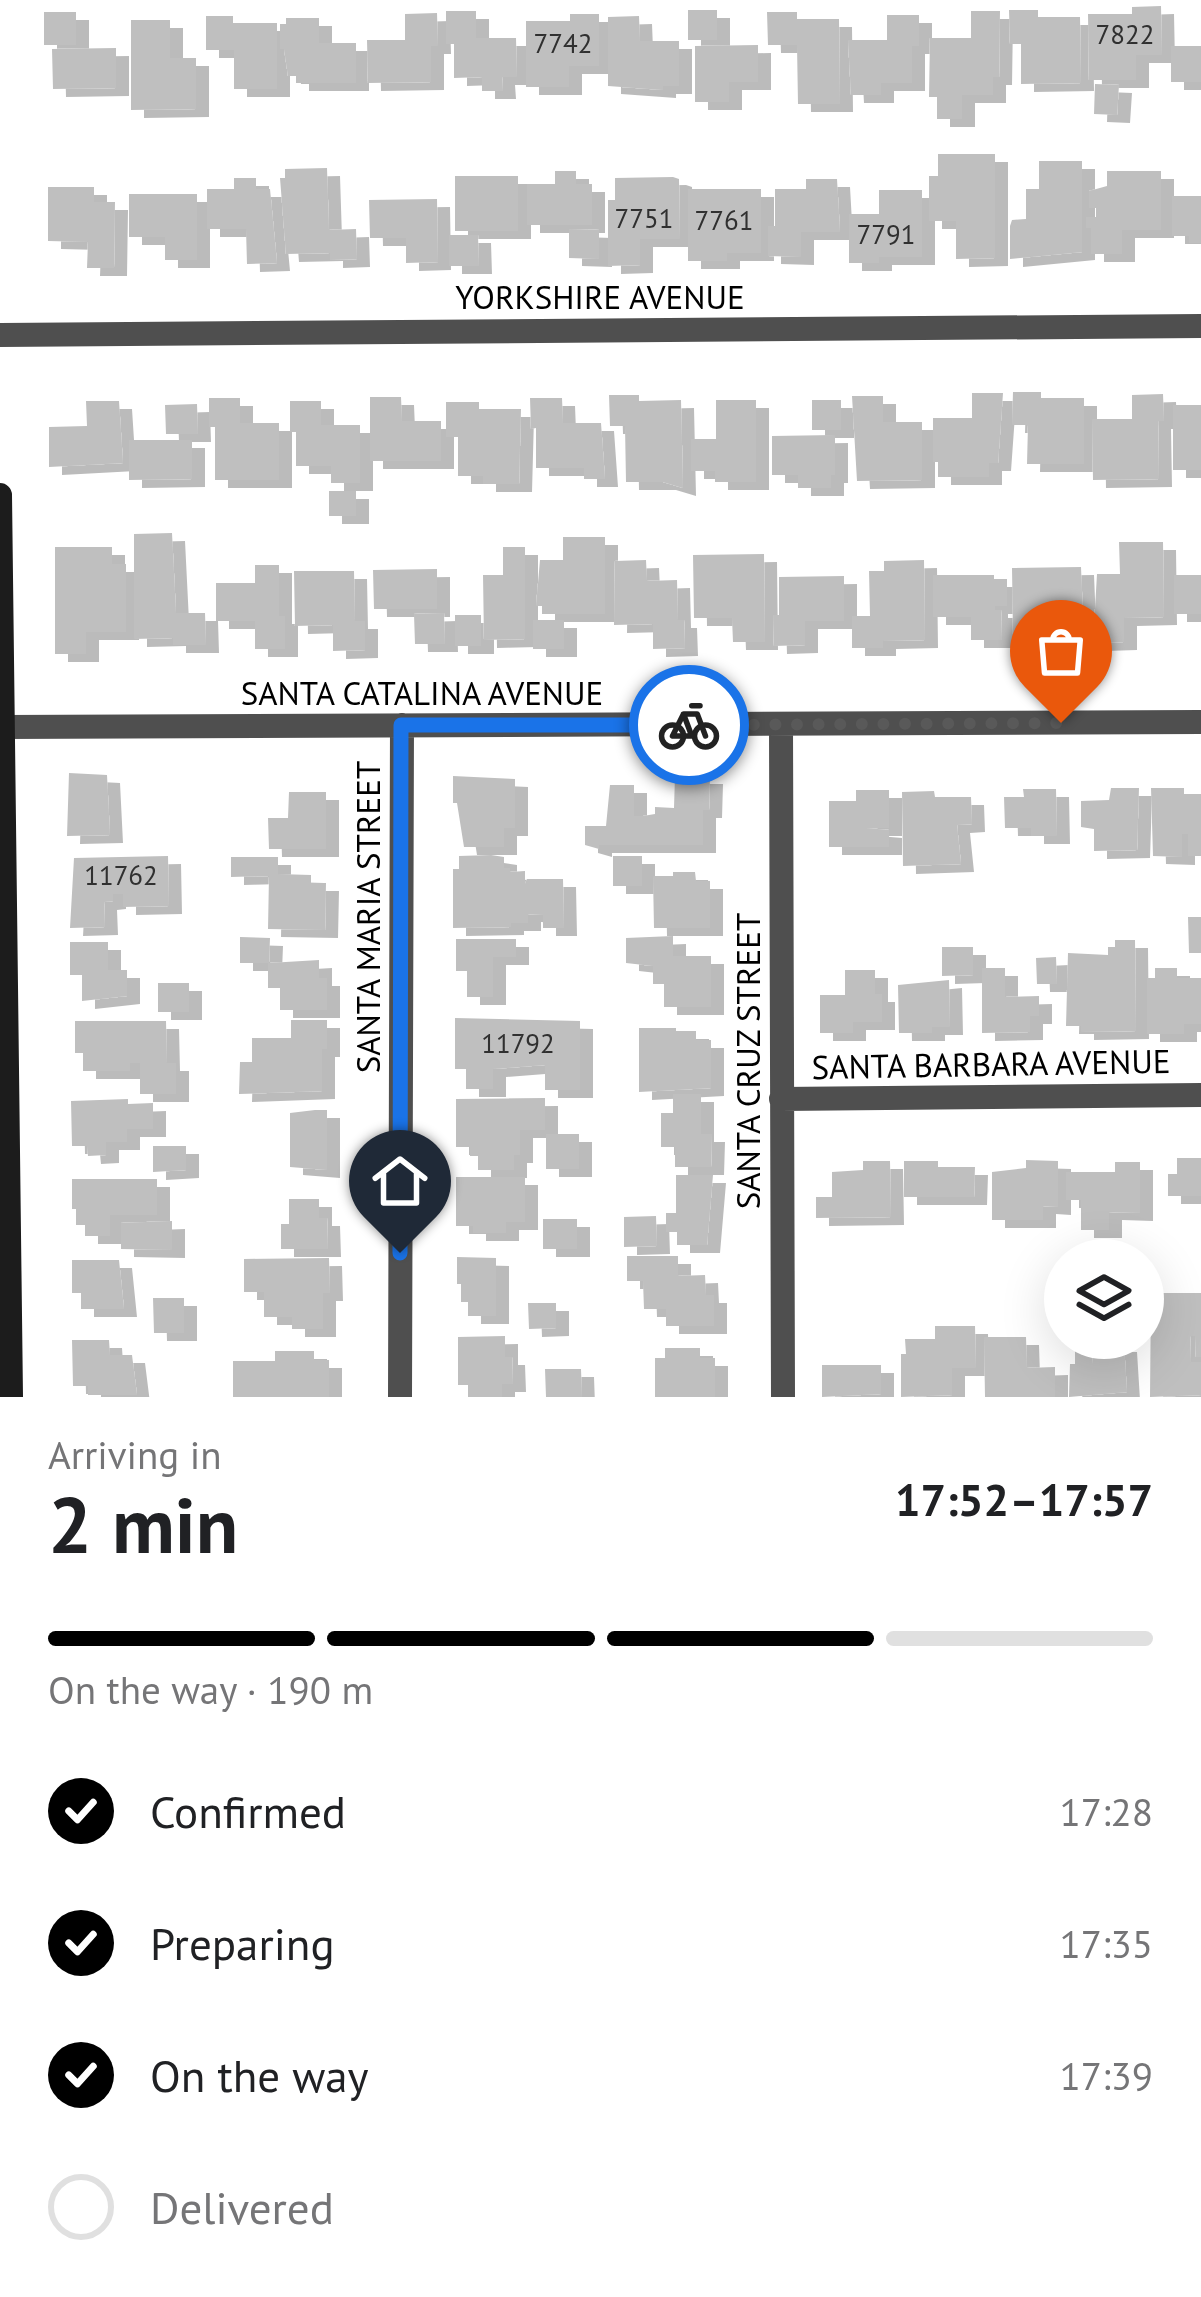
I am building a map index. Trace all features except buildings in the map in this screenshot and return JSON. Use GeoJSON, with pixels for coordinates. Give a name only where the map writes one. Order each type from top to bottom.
{"type":"FeatureCollection","features":[{"type":"Feature","properties":{"kind":"street","name":"YORKSHIRE AVENUE"},"geometry":{"type":"LineString","coordinates":[[0,335],[1201,326]]}},
{"type":"Feature","properties":{"kind":"street"},"geometry":{"type":"LineString","coordinates":[[0,494],[10,1397]]}},
{"type":"Feature","properties":{"kind":"street","name":"SANTA CATALINA AVENUE"},"geometry":{"type":"LineString","coordinates":[[3,727],[1201,722]]}},
{"type":"Feature","properties":{"kind":"street","name":"SANTA MARIA STREET"},"geometry":{"type":"LineString","coordinates":[[400,1397],[401,725]]}},
{"type":"Feature","properties":{"kind":"street","name":"SANTA CRUZ STREET"},"geometry":{"type":"LineString","coordinates":[[781,725],[783,1397]]}},
{"type":"Feature","properties":{"kind":"street","name":"SANTA BARBARA AVENUE"},"geometry":{"type":"LineString","coordinates":[[781,1099],[1201,1095]]}},
{"type":"Feature","properties":{"kind":"way so far"},"geometry":{"type":"LineString","coordinates":[[689,725],[1061,723]]}},
{"type":"Feature","properties":{"kind":"route"},"geometry":{"type":"LineString","coordinates":[[400,1253],[401,725],[689,725]]}}]}
